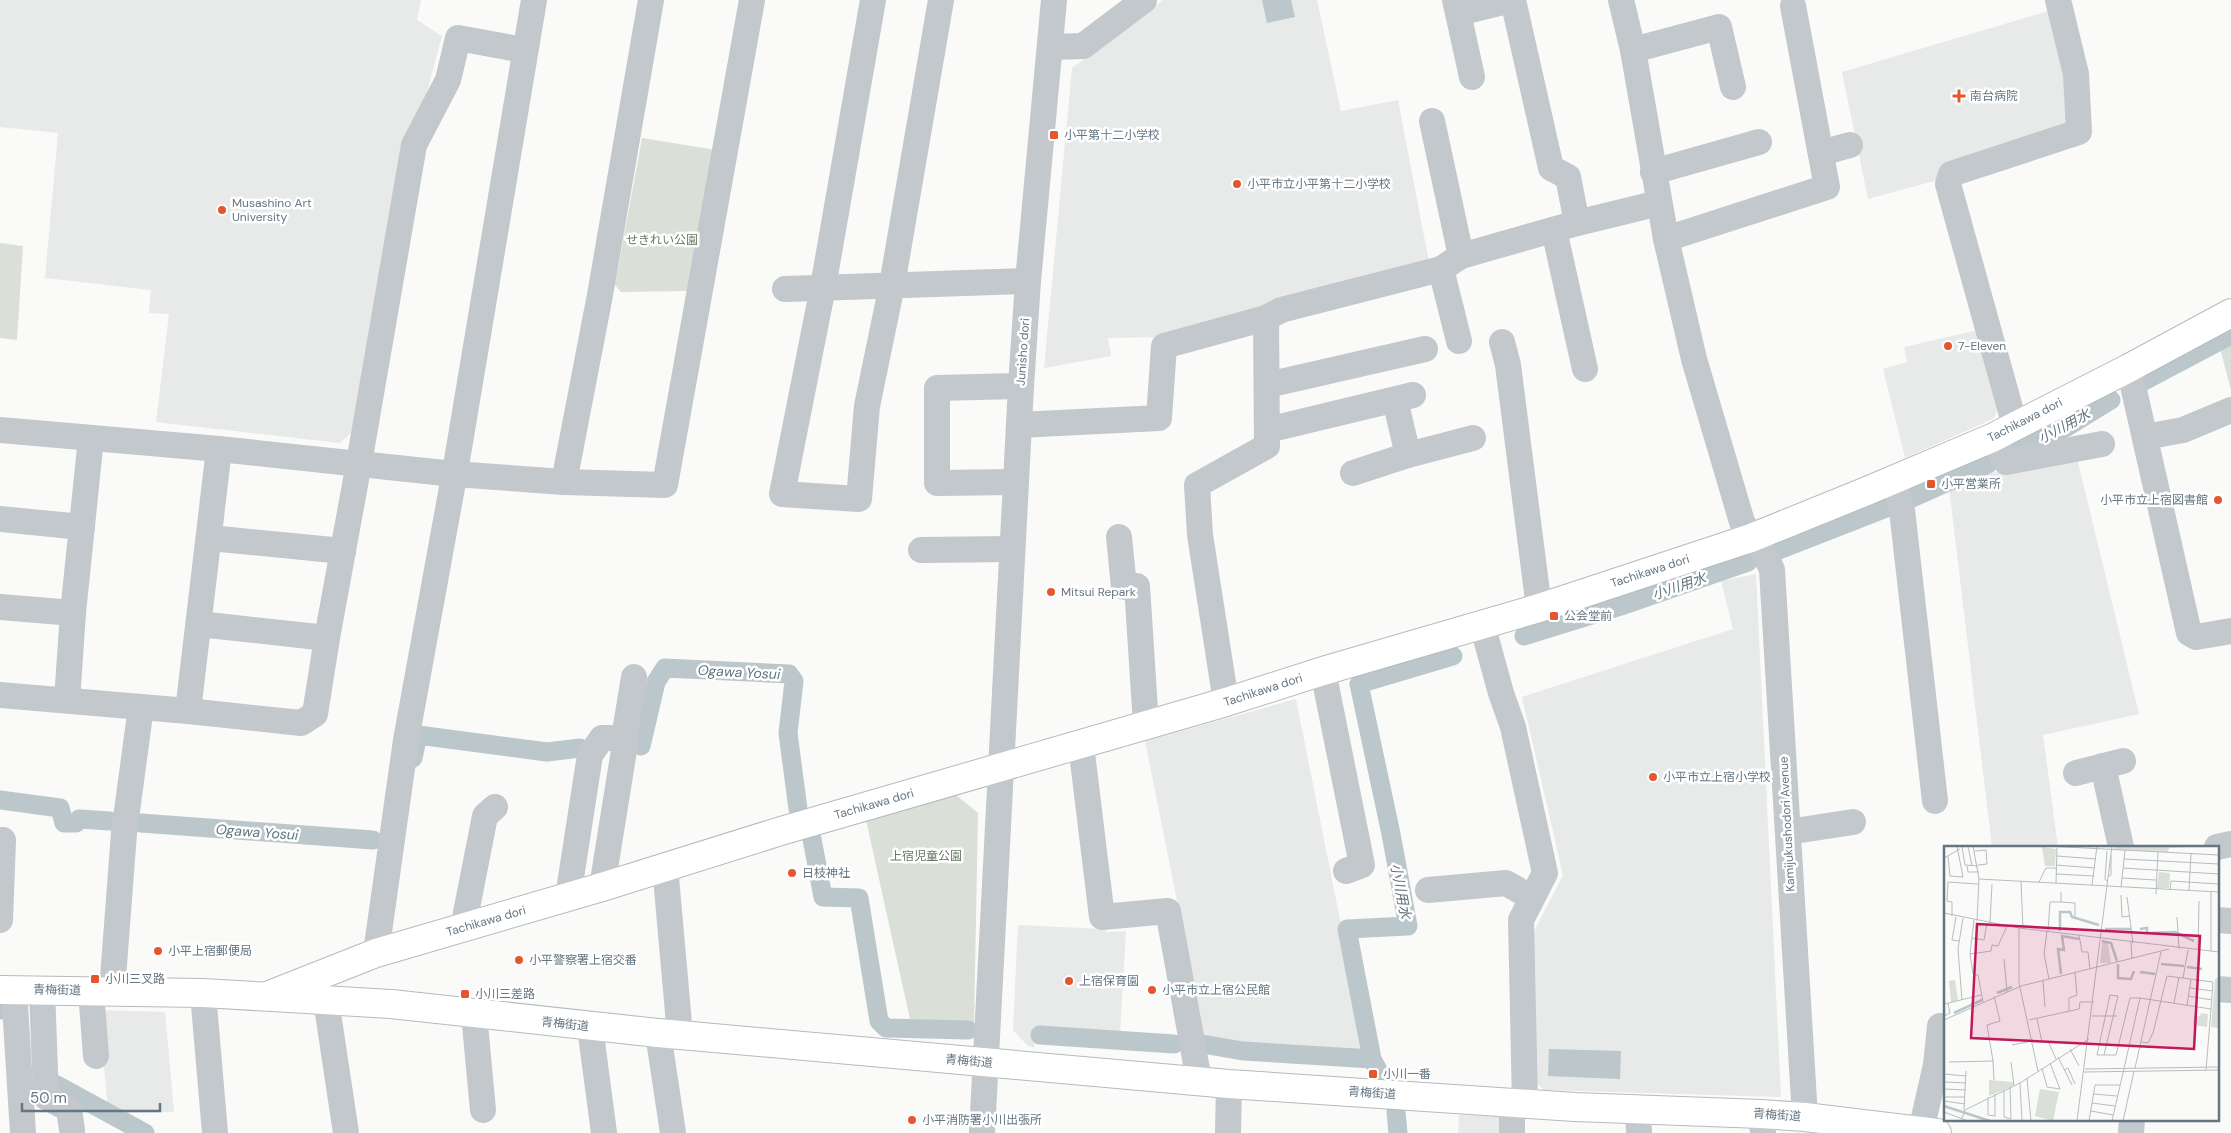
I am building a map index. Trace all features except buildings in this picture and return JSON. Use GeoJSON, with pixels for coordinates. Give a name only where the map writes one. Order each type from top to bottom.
{"type":"FeatureCollection","features":[{"type":"Feature","properties":{"kind":"main road","name":"Tachikawa dori"},"geometry":{"type":"LineString","coordinates":[[267,996],[376,953],[602,887],[665,866],[1226,702],[1322,671],[1539,608],[1751,538],[1898,496],[2003,432],[2129,368],[2231,313]]}},
{"type":"Feature","properties":{"kind":"main road","name":"青梅街道"},"geometry":{"type":"LineString","coordinates":[[7,990],[267,996],[391,1004],[590,1027],[1229,1084],[1519,1103],[1639,1121],[1762,1124],[1805,1117],[1920,1131]]}},
{"type":"Feature","properties":{"kind":"street"},"geometry":{"type":"LineString","coordinates":[[376,953],[406,740],[454,474],[524,50],[534,0]]}},
{"type":"Feature","properties":{"kind":"street"},"geometry":{"type":"LineString","coordinates":[[564,482],[600,295],[651,0]]}},
{"type":"Feature","properties":{"kind":"street"},"geometry":{"type":"LineString","coordinates":[[0,430],[219,449],[454,474],[564,482],[665,485],[752,0]]}},
{"type":"Feature","properties":{"kind":"street"},"geometry":{"type":"LineString","coordinates":[[873,0],[823,287],[782,494],[859,499],[867,406],[892,285],[941,0]]}},
{"type":"Feature","properties":{"kind":"street","name":"Junisho dori"},"geometry":{"type":"LineString","coordinates":[[982,1133],[1021,386],[1028,281],[1054,0]]}},
{"type":"Feature","properties":{"kind":"street"},"geometry":{"type":"LineString","coordinates":[[1050,47],[1083,46],[1144,0]]}},
{"type":"Feature","properties":{"kind":"street"},"geometry":{"type":"LineString","coordinates":[[1472,77],[1457,6],[1512,0],[1551,168],[1568,177],[1566,226],[1585,370]]}},
{"type":"Feature","properties":{"kind":"street"},"geometry":{"type":"LineString","coordinates":[[2058,0],[2076,74],[2079,132],[1951,174],[1948,184],[2003,432],[2006,462],[2102,444]]}},
{"type":"Feature","properties":{"kind":"street","name":"Kamijukushodori Avenue"},"geometry":{"type":"LineString","coordinates":[[1625,1],[1653,172],[1666,239],[1694,360],[1742,522],[1751,538],[1766,553],[1772,570],[1805,1117]]}},
{"type":"Feature","properties":{"kind":"street"},"geometry":{"type":"LineString","coordinates":[[1666,239],[1827,188],[1821,153],[1791,51],[1793,6]]}},
{"type":"Feature","properties":{"kind":"street"},"geometry":{"type":"LineString","coordinates":[[1633,50],[1719,27],[1733,87]]}},
{"type":"Feature","properties":{"kind":"street"},"geometry":{"type":"LineString","coordinates":[[0,694],[188,710],[302,723],[315,714],[414,145],[448,80],[458,38],[524,50]]}},
{"type":"Feature","properties":{"kind":"street"},"geometry":{"type":"LineString","coordinates":[[1432,121],[1451,263],[1459,341]]}},
{"type":"Feature","properties":{"kind":"street"},"geometry":{"type":"LineString","coordinates":[[1653,172],[1760,142]]}},
{"type":"Feature","properties":{"kind":"street"},"geometry":{"type":"LineString","coordinates":[[1821,153],[1850,145]]}},
{"type":"Feature","properties":{"kind":"street"},"geometry":{"type":"LineString","coordinates":[[1019,425],[1159,418],[1164,346],[1266,318],[1280,310],[1451,263],[1566,226],[1659,203]]}},
{"type":"Feature","properties":{"kind":"street"},"geometry":{"type":"LineString","coordinates":[[785,289],[1028,281]]}},
{"type":"Feature","properties":{"kind":"street"},"geometry":{"type":"LineString","coordinates":[[1226,702],[1206,634],[1197,485],[1267,446],[1266,318]]}},
{"type":"Feature","properties":{"kind":"street"},"geometry":{"type":"LineString","coordinates":[[1502,342],[1508,365],[1539,608]]}},
{"type":"Feature","properties":{"kind":"street"},"geometry":{"type":"LineString","coordinates":[[1268,385],[1385,348],[1425,349]]}},
{"type":"Feature","properties":{"kind":"street"},"geometry":{"type":"LineString","coordinates":[[2129,368],[2189,633],[2196,637],[2231,631]]}},
{"type":"Feature","properties":{"kind":"street"},"geometry":{"type":"LineString","coordinates":[[1015,482],[937,483],[937,388],[1021,386]]}},
{"type":"Feature","properties":{"kind":"street"},"geometry":{"type":"LineString","coordinates":[[1267,430],[1404,398],[1408,455]]}},
{"type":"Feature","properties":{"kind":"street"},"geometry":{"type":"LineString","coordinates":[[2145,437],[2183,430],[2231,410]]}},
{"type":"Feature","properties":{"kind":"street"},"geometry":{"type":"LineString","coordinates":[[67,700],[73,613],[91,438]]}},
{"type":"Feature","properties":{"kind":"street"},"geometry":{"type":"LineString","coordinates":[[1354,472],[1408,455],[1473,438]]}},
{"type":"Feature","properties":{"kind":"street"},"geometry":{"type":"LineString","coordinates":[[188,710],[210,538],[219,449]]}},
{"type":"Feature","properties":{"kind":"street"},"geometry":{"type":"LineString","coordinates":[[1898,496],[1935,801]]}},
{"type":"Feature","properties":{"kind":"street"},"geometry":{"type":"LineString","coordinates":[[0,519],[82,527]]}},
{"type":"Feature","properties":{"kind":"street"},"geometry":{"type":"LineString","coordinates":[[1119,537],[1124,587],[1137,586],[1146,725]]}},
{"type":"Feature","properties":{"kind":"street"},"geometry":{"type":"LineString","coordinates":[[210,538],[343,551]]}},
{"type":"Feature","properties":{"kind":"street"},"geometry":{"type":"LineString","coordinates":[[922,550],[1011,549]]}},
{"type":"Feature","properties":{"kind":"street"},"geometry":{"type":"LineString","coordinates":[[0,607],[73,613]]}},
{"type":"Feature","properties":{"kind":"street"},"geometry":{"type":"LineString","coordinates":[[199,624],[327,638]]}},
{"type":"Feature","properties":{"kind":"street"},"geometry":{"type":"LineString","coordinates":[[1482,624],[1501,693],[1513,726],[1545,873],[1521,920],[1519,1103],[1512,1133]]}},
{"type":"Feature","properties":{"kind":"street"},"geometry":{"type":"LineString","coordinates":[[1322,671],[1362,865],[1346,871]]}},
{"type":"Feature","properties":{"kind":"street"},"geometry":{"type":"LineString","coordinates":[[602,887],[634,677]]}},
{"type":"Feature","properties":{"kind":"street"},"geometry":{"type":"LineString","coordinates":[[96,1056],[101,991],[142,707]]}},
{"type":"Feature","properties":{"kind":"street"},"geometry":{"type":"LineString","coordinates":[[568,897],[590,755],[602,738],[624,738]]}},
{"type":"Feature","properties":{"kind":"street"},"geometry":{"type":"LineString","coordinates":[[1081,745],[1102,917],[1168,911],[1199,1080]]}},
{"type":"Feature","properties":{"kind":"street"},"geometry":{"type":"LineString","coordinates":[[2076,773],[2113,763],[2121,846]]}},
{"type":"Feature","properties":{"kind":"street"},"geometry":{"type":"LineString","coordinates":[[463,928],[485,816],[495,807]]}},
{"type":"Feature","properties":{"kind":"street"},"geometry":{"type":"LineString","coordinates":[[1788,832],[1853,822]]}},
{"type":"Feature","properties":{"kind":"street"},"geometry":{"type":"LineString","coordinates":[[0,920],[3,840]]}},
{"type":"Feature","properties":{"kind":"street"},"geometry":{"type":"LineString","coordinates":[[2218,847],[2231,844]]}},
{"type":"Feature","properties":{"kind":"street"},"geometry":{"type":"LineString","coordinates":[[665,866],[673,1133]]}},
{"type":"Feature","properties":{"kind":"street"},"geometry":{"type":"LineString","coordinates":[[1428,890],[1506,883],[1532,898]]}},
{"type":"Feature","properties":{"kind":"street"},"geometry":{"type":"LineString","coordinates":[[2218,920],[2231,921]]}},
{"type":"Feature","properties":{"kind":"street"},"geometry":{"type":"LineString","coordinates":[[2218,988],[2231,990]]}},
{"type":"Feature","properties":{"kind":"street"},"geometry":{"type":"LineString","coordinates":[[7,990],[23,1133]]}},
{"type":"Feature","properties":{"kind":"street"},"geometry":{"type":"LineString","coordinates":[[42,990],[46,1097],[69,1109],[72,1130]]}},
{"type":"Feature","properties":{"kind":"street"},"geometry":{"type":"LineString","coordinates":[[203,994],[215,1133]]}},
{"type":"Feature","properties":{"kind":"street"},"geometry":{"type":"LineString","coordinates":[[326,1000],[346,1133]]}},
{"type":"Feature","properties":{"kind":"street"},"geometry":{"type":"LineString","coordinates":[[474,1014],[483,1110]]}},
{"type":"Feature","properties":{"kind":"street"},"geometry":{"type":"LineString","coordinates":[[1920,1131],[1936,1065],[1940,1026],[1944,1026]]}},
{"type":"Feature","properties":{"kind":"street"},"geometry":{"type":"LineString","coordinates":[[590,1027],[604,1133]]}},
{"type":"Feature","properties":{"kind":"street"},"geometry":{"type":"LineString","coordinates":[[1228,1133],[1229,1084]]}},
{"type":"Feature","properties":{"kind":"street"},"geometry":{"type":"LineString","coordinates":[[2131,1133],[2132,1120]]}},
{"type":"Feature","properties":{"kind":"shaded area","name":"Musashino Art University"},"geometry":{"type":"Polygon","coordinates":[[[0,0],[421,0],[417,20],[442,36],[426,96],[354,430],[340,443],[156,422],[169,314],[149,313],[151,290],[45,278],[58,133],[0,127],[0,0]]]}},
{"type":"Feature","properties":{"kind":"shaded area","name":"小平市立小平第十二小学校"},"geometry":{"type":"Polygon","coordinates":[[[1163,0],[1317,0],[1341,111],[1398,100],[1429,262],[1166,337],[1108,338],[1111,356],[1044,368],[1072,68],[1163,0]]]}},
{"type":"Feature","properties":{"kind":"shaded area"},"geometry":{"type":"Polygon","coordinates":[[[1262,0],[1291,0],[1295,17],[1267,23],[1262,0]]]}},
{"type":"Feature","properties":{"kind":"shaded area","name":"南台病院"},"geometry":{"type":"Polygon","coordinates":[[[2052,10],[2074,120],[1938,180],[1868,199],[1842,72],[2052,10]]]}},
{"type":"Feature","properties":{"kind":"shaded area"},"geometry":{"type":"Polygon","coordinates":[[[1978,330],[1998,409],[1993,419],[1905,458],[1883,369],[1907,362],[1904,347],[1978,330]]]}},
{"type":"Feature","properties":{"kind":"shaded area"},"geometry":{"type":"Polygon","coordinates":[[[2077,458],[2139,714],[2043,735],[2058,846],[1992,846],[1949,487],[1974,476],[2077,458]]]}},
{"type":"Feature","properties":{"kind":"shaded area","name":"小平市立上宿小学校"},"geometry":{"type":"Polygon","coordinates":[[[1756,574],[1781,1097],[1543,1090],[1536,1081],[1531,937],[1563,875],[1522,697],[1733,629],[1721,581],[1756,574]]]}},
{"type":"Feature","properties":{"kind":"shaded area"},"geometry":{"type":"Polygon","coordinates":[[[1296,699],[1367,1055],[1205,1041],[1145,741],[1296,699]]]}},
{"type":"Feature","properties":{"kind":"shaded area","name":"上宿保育園"},"geometry":{"type":"Polygon","coordinates":[[[1018,925],[1104,929],[1107,932],[1126,931],[1120,1035],[1055,1030],[1036,1035],[1034,1048],[1027,1045],[1013,1030],[1018,925]]]}},
{"type":"Feature","properties":{"kind":"shaded area"},"geometry":{"type":"Polygon","coordinates":[[[98,1010],[165,1012],[174,1112],[120,1113],[108,1108],[98,1010]]]}},
{"type":"Feature","properties":{"kind":"shaded area"},"geometry":{"type":"Polygon","coordinates":[[[1549,1049],[1621,1051],[1620,1079],[1548,1076],[1549,1049]]]}},
{"type":"Feature","properties":{"kind":"shaded area"},"geometry":{"type":"Polygon","coordinates":[[[1459,1115],[1500,1116],[1508,1133],[1458,1133],[1459,1115]]]}},
{"type":"Feature","properties":{"kind":"green space","name":"せきれい公園"},"geometry":{"type":"Polygon","coordinates":[[[642,138],[716,150],[687,291],[621,292],[615,285],[642,138]]]}},
{"type":"Feature","properties":{"kind":"green space"},"geometry":{"type":"Polygon","coordinates":[[[0,243],[23,246],[17,340],[0,338],[0,243]]]}},
{"type":"Feature","properties":{"kind":"green space"},"geometry":{"type":"Polygon","coordinates":[[[2231,343],[2231,390],[2220,348],[2231,343]]]}},
{"type":"Feature","properties":{"kind":"green space","name":"上宿児童公園"},"geometry":{"type":"Polygon","coordinates":[[[956,795],[978,813],[974,1023],[910,1019],[866,820],[956,795]]]}},
{"type":"Feature","properties":{"kind":"waterway","name":"小川用水"},"geometry":{"type":"LineString","coordinates":[[2140,383],[2231,335]]}},
{"type":"Feature","properties":{"kind":"waterway","name":"小川用水"},"geometry":{"type":"LineString","coordinates":[[2016,451],[2067,427],[2111,400]]}},
{"type":"Feature","properties":{"kind":"waterway","name":"小川用水"},"geometry":{"type":"LineString","coordinates":[[1779,550],[1912,498],[1988,464]]}},
{"type":"Feature","properties":{"kind":"waterway","name":"小川用水"},"geometry":{"type":"LineString","coordinates":[[1524,636],[1621,606],[1748,562]]}},
{"type":"Feature","properties":{"kind":"waterway","name":"小川用水"},"geometry":{"type":"LineString","coordinates":[[1202,1044],[1243,1051],[1372,1059],[1347,929],[1408,926],[1391,834],[1359,684],[1453,656]]}},
{"type":"Feature","properties":{"kind":"waterway","name":"Ogawa Yosui"},"geometry":{"type":"LineString","coordinates":[[641,746],[656,682],[665,668],[789,674],[794,681],[788,733],[798,809]]}},
{"type":"Feature","properties":{"kind":"waterway","name":"Ogawa Yosui"},"geometry":{"type":"LineString","coordinates":[[413,758],[418,735],[547,752],[580,748]]}},
{"type":"Feature","properties":{"kind":"waterway","name":"Ogawa Yosui"},"geometry":{"type":"LineString","coordinates":[[0,800],[60,808],[64,823],[76,823],[79,819],[110,821]]}},
{"type":"Feature","properties":{"kind":"waterway","name":"Ogawa Yosui"},"geometry":{"type":"LineString","coordinates":[[141,823],[373,840]]}},
{"type":"Feature","properties":{"kind":"waterway","name":"Ogawa Yosui"},"geometry":{"type":"LineString","coordinates":[[812,839],[823,897],[859,898],[879,1021],[886,1028],[968,1030]]}},
{"type":"Feature","properties":{"kind":"waterway","name":"小川用水"},"geometry":{"type":"LineString","coordinates":[[1040,1035],[1174,1044]]}},
{"type":"Feature","properties":{"kind":"waterway"},"geometry":{"type":"LineString","coordinates":[[1372,1059],[1383,1079]]}},
{"type":"Feature","properties":{"kind":"waterway"},"geometry":{"type":"LineString","coordinates":[[57,1085],[145,1133]]}},
{"type":"Feature","properties":{"kind":"waterway","name":"小川用水"},"geometry":{"type":"LineString","coordinates":[[1396,1112],[1398,1133]]}},
{"type":"Feature","properties":{"kind":"place","name":"南台病院"},"geometry":{"type":"Point","coordinates":[1959,96]}},
{"type":"Feature","properties":{"kind":"place","name":"小平第十二小学校"},"geometry":{"type":"Point","coordinates":[1054,135]}},
{"type":"Feature","properties":{"kind":"place","name":"小平市立小平第十二小学校"},"geometry":{"type":"Point","coordinates":[1237,184]}},
{"type":"Feature","properties":{"kind":"place","name":"Musashino Art University"},"geometry":{"type":"Point","coordinates":[222,210]}},
{"type":"Feature","properties":{"kind":"place","name":"7-Eleven"},"geometry":{"type":"Point","coordinates":[1948,346]}},
{"type":"Feature","properties":{"kind":"place","name":"小平営業所"},"geometry":{"type":"Point","coordinates":[1931,484]}},
{"type":"Feature","properties":{"kind":"place","name":"小平市立上宿図書館"},"geometry":{"type":"Point","coordinates":[2218,500]}},
{"type":"Feature","properties":{"kind":"place","name":"Mitsui Repark"},"geometry":{"type":"Point","coordinates":[1051,592]}},
{"type":"Feature","properties":{"kind":"place","name":"公会堂前"},"geometry":{"type":"Point","coordinates":[1554,616]}},
{"type":"Feature","properties":{"kind":"place","name":"小平市立上宿小学校"},"geometry":{"type":"Point","coordinates":[1653,777]}},
{"type":"Feature","properties":{"kind":"place","name":"日枝神社"},"geometry":{"type":"Point","coordinates":[792,873]}},
{"type":"Feature","properties":{"kind":"place","name":"小平上宿郵便局"},"geometry":{"type":"Point","coordinates":[158,951]}},
{"type":"Feature","properties":{"kind":"place","name":"小平警察署上宿交番"},"geometry":{"type":"Point","coordinates":[519,960]}},
{"type":"Feature","properties":{"kind":"place","name":"小川三叉路"},"geometry":{"type":"Point","coordinates":[95,979]}},
{"type":"Feature","properties":{"kind":"place","name":"上宿保育園"},"geometry":{"type":"Point","coordinates":[1069,981]}},
{"type":"Feature","properties":{"kind":"place","name":"小平市立上宿公民館"},"geometry":{"type":"Point","coordinates":[1152,990]}},
{"type":"Feature","properties":{"kind":"place","name":"小川三差路"},"geometry":{"type":"Point","coordinates":[465,994]}},
{"type":"Feature","properties":{"kind":"place","name":"小川一番"},"geometry":{"type":"Point","coordinates":[1373,1074]}},
{"type":"Feature","properties":{"kind":"place","name":"小平消防署小川出張所"},"geometry":{"type":"Point","coordinates":[912,1120]}}]}
